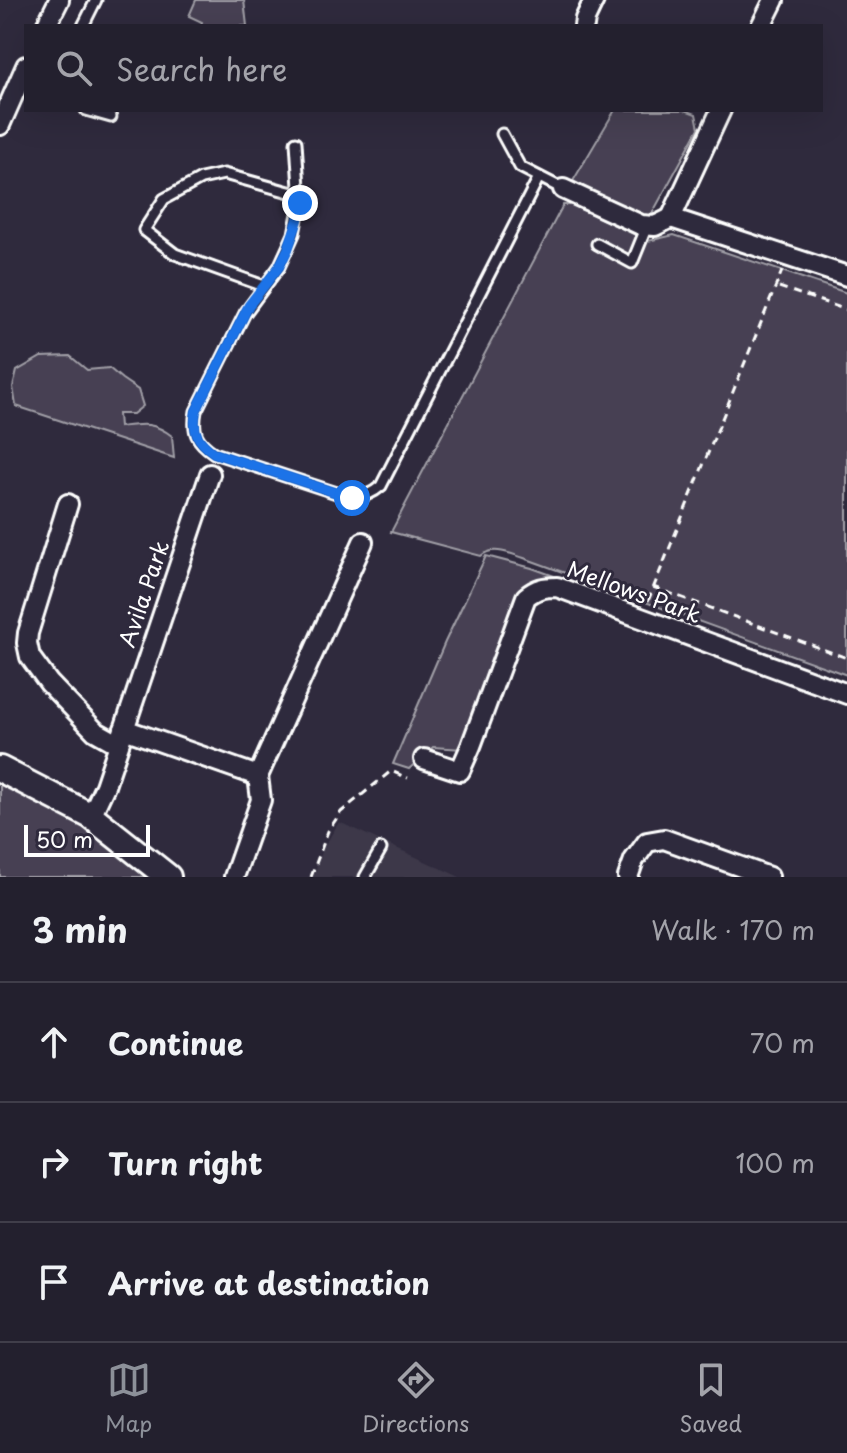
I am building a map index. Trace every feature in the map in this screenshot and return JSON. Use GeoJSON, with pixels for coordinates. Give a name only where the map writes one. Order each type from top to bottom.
{"type":"FeatureCollection","features":[{"type":"Feature","properties":{"kind":"street"},"geometry":{"type":"LineString","coordinates":[[47,24],[59,0]]}},
{"type":"Feature","properties":{"kind":"street"},"geometry":{"type":"LineString","coordinates":[[584,24],[594,0]]}},
{"type":"Feature","properties":{"kind":"street"},"geometry":{"type":"LineString","coordinates":[[762,24],[774,0]]}},
{"type":"Feature","properties":{"kind":"street"},"geometry":{"type":"LineString","coordinates":[[0,125],[24,75]]}},
{"type":"Feature","properties":{"kind":"street"},"geometry":{"type":"LineString","coordinates":[[563,189],[641,225],[655,226],[671,218],[718,112]]}},
{"type":"Feature","properties":{"kind":"street"},"geometry":{"type":"LineString","coordinates":[[671,218],[847,276]]}},
{"type":"Feature","properties":{"kind":"street","name":"Avila Park"},"geometry":{"type":"LineString","coordinates":[[91,816],[105,786],[210,474]]}},
{"type":"Feature","properties":{"kind":"street"},"geometry":{"type":"LineString","coordinates":[[68,504],[28,633],[30,657],[49,683],[95,731],[258,776]]}},
{"type":"Feature","properties":{"kind":"street"},"geometry":{"type":"LineString","coordinates":[[234,877],[261,800],[258,776],[363,542]]}},
{"type":"Feature","properties":{"kind":"street","name":"Mellows Park"},"geometry":{"type":"LineString","coordinates":[[424,759],[460,771],[526,597],[544,587],[557,587],[847,694]]}},
{"type":"Feature","properties":{"kind":"street"},"geometry":{"type":"LineString","coordinates":[[0,769],[91,816],[168,877]]}},
{"type":"Feature","properties":{"kind":"street"},"geometry":{"type":"LineString","coordinates":[[628,877],[634,860],[647,842],[664,839],[769,877]]}},
{"type":"Feature","properties":{"kind":"lane"},"geometry":{"type":"LineString","coordinates":[[84,24],[96,0]]}},
{"type":"Feature","properties":{"kind":"lane"},"geometry":{"type":"LineString","coordinates":[[93,112],[111,117]]}},
{"type":"Feature","properties":{"kind":"lane"},"geometry":{"type":"LineString","coordinates":[[502,134],[520,167],[563,189]]}},
{"type":"Feature","properties":{"kind":"lane"},"geometry":{"type":"LineString","coordinates":[[296,142],[300,195],[294,234],[279,267],[249,305],[196,411],[194,423],[196,435],[214,453],[342,496],[362,497],[381,486],[539,177]]}},
{"type":"Feature","properties":{"kind":"lane"},"geometry":{"type":"LineString","coordinates":[[264,286],[175,254],[144,230],[164,199],[201,179],[224,174],[300,195]]}},
{"type":"Feature","properties":{"kind":"lane"},"geometry":{"type":"LineString","coordinates":[[597,244],[632,263],[647,226]]}},
{"type":"Feature","properties":{"kind":"lane"},"geometry":{"type":"LineString","coordinates":[[365,877],[381,849]]}},
{"type":"Feature","properties":{"kind":"path"},"geometry":{"type":"LineString","coordinates":[[640,619],[787,256]]}},
{"type":"Feature","properties":{"kind":"path"},"geometry":{"type":"LineString","coordinates":[[777,287],[847,310]]}},
{"type":"Feature","properties":{"kind":"path"},"geometry":{"type":"LineString","coordinates":[[653,587],[847,658]]}},
{"type":"Feature","properties":{"kind":"path"},"geometry":{"type":"LineString","coordinates":[[311,877],[328,831],[341,812],[391,771],[408,778]]}},
{"type":"Feature","properties":{"kind":"shaded area"},"geometry":{"type":"Polygon","coordinates":[[[196,0],[244,0],[247,24],[202,24],[189,16],[196,0]]]}},
{"type":"Feature","properties":{"kind":"shaded area"},"geometry":{"type":"Polygon","coordinates":[[[614,112],[696,114],[699,128],[652,214],[640,218],[573,181],[614,112]]]}},
{"type":"Feature","properties":{"kind":"shaded area"},"geometry":{"type":"Polygon","coordinates":[[[563,205],[573,205],[648,241],[674,235],[847,293],[847,675],[513,554],[491,551],[481,556],[391,532],[563,205]]]}},
{"type":"Feature","properties":{"kind":"shaded area"},"geometry":{"type":"Polygon","coordinates":[[[70,356],[87,370],[109,368],[138,390],[143,406],[133,414],[118,414],[119,427],[147,425],[165,431],[172,436],[174,458],[16,406],[13,387],[17,371],[41,357],[70,356]]]}},
{"type":"Feature","properties":{"kind":"shaded area"},"geometry":{"type":"Polygon","coordinates":[[[486,556],[557,577],[557,587],[535,589],[463,749],[433,747],[409,769],[393,764],[445,642],[486,556]]]}},
{"type":"Feature","properties":{"kind":"shaded area"},"geometry":{"type":"Polygon","coordinates":[[[0,779],[91,830],[149,877],[0,877],[0,779]]]}},
{"type":"Feature","properties":{"kind":"shaded area"},"geometry":{"type":"Polygon","coordinates":[[[339,822],[460,877],[313,877],[323,849],[339,822]]]}},
{"type":"Feature","properties":{"kind":"route"},"geometry":{"type":"LineString","coordinates":[[300,203],[294,234],[279,267],[249,305],[196,411],[196,435],[214,453],[352,498]]}}]}
